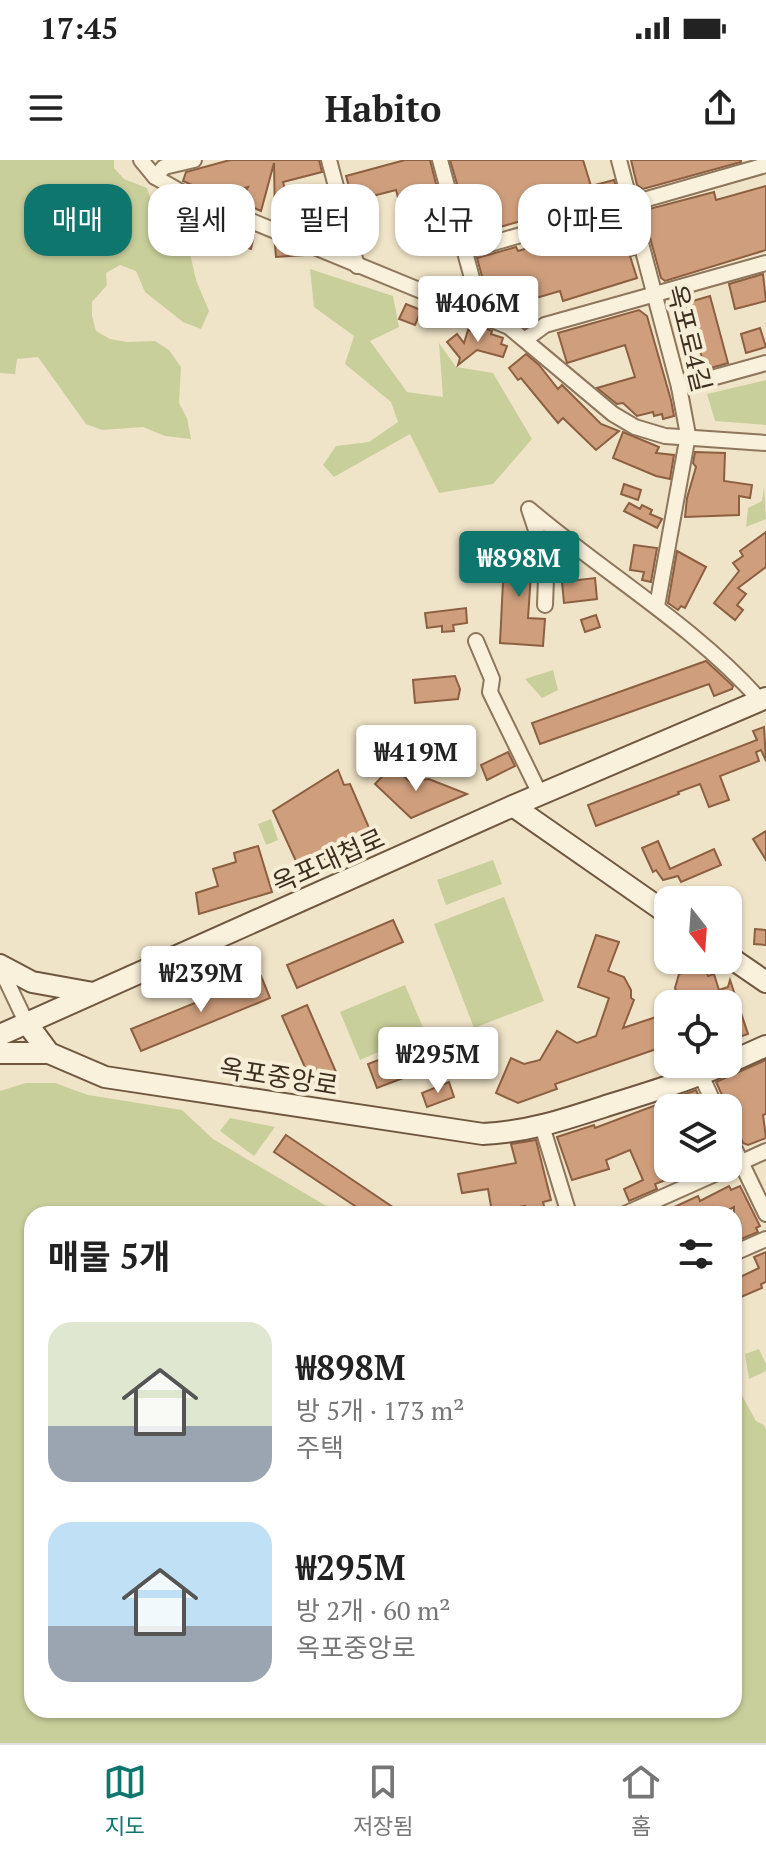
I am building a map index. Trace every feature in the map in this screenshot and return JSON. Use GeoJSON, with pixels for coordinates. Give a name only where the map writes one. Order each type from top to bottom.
{"type":"FeatureCollection","features":[{"type":"Feature","properties":{"kind":"street"},"geometry":{"type":"LineString","coordinates":[[141,160],[155,177],[183,193],[509,327],[613,414],[635,427],[665,436],[688,435],[731,442],[766,443]]}},
{"type":"Feature","properties":{"kind":"street"},"geometry":{"type":"LineString","coordinates":[[155,177],[164,167],[194,160]]}},
{"type":"Feature","properties":{"kind":"street"},"geometry":{"type":"LineString","coordinates":[[329,160],[357,266]]}},
{"type":"Feature","properties":{"kind":"street"},"geometry":{"type":"LineString","coordinates":[[440,160],[447,184]]}},
{"type":"Feature","properties":{"kind":"street","name":"옥포로4길"},"geometry":{"type":"LineString","coordinates":[[619,160],[626,184]]}},
{"type":"Feature","properties":{"kind":"street"},"geometry":{"type":"LineString","coordinates":[[651,197],[766,165]]}},
{"type":"Feature","properties":{"kind":"street"},"geometry":{"type":"LineString","coordinates":[[466,256],[482,315]]}},
{"type":"Feature","properties":{"kind":"street","name":"옥포로4길"},"geometry":{"type":"LineString","coordinates":[[645,256],[679,387],[688,435]]}},
{"type":"Feature","properties":{"kind":"street"},"geometry":{"type":"LineString","coordinates":[[526,339],[545,325],[766,263]]}},
{"type":"Feature","properties":{"kind":"street"},"geometry":{"type":"LineString","coordinates":[[679,387],[766,363]]}},
{"type":"Feature","properties":{"kind":"street"},"geometry":{"type":"LineString","coordinates":[[657,606],[688,435]]}},
{"type":"Feature","properties":{"kind":"street"},"geometry":{"type":"LineString","coordinates":[[545,605],[547,551],[529,509],[657,606],[763,699]]}},
{"type":"Feature","properties":{"kind":"street"},"geometry":{"type":"LineString","coordinates":[[476,641],[492,679],[490,692],[540,794]]}},
{"type":"Feature","properties":{"kind":"street","name":"옥포대첩로"},"geometry":{"type":"LineString","coordinates":[[0,1035],[540,794],[763,699]]}},
{"type":"Feature","properties":{"kind":"street"},"geometry":{"type":"LineString","coordinates":[[513,806],[654,904]]}},
{"type":"Feature","properties":{"kind":"street"},"geometry":{"type":"LineString","coordinates":[[0,966],[32,982],[93,993]]}},
{"type":"Feature","properties":{"kind":"street"},"geometry":{"type":"LineString","coordinates":[[0,966],[26,1022],[49,1053]]}},
{"type":"Feature","properties":{"kind":"street"},"geometry":{"type":"LineString","coordinates":[[742,966],[766,982]]}},
{"type":"Feature","properties":{"kind":"street","name":"옥포중앙로"},"geometry":{"type":"LineString","coordinates":[[742,1056],[766,1046]]}},
{"type":"Feature","properties":{"kind":"street"},"geometry":{"type":"LineString","coordinates":[[0,1053],[49,1053]]}},
{"type":"Feature","properties":{"kind":"street","name":"옥포중앙로"},"geometry":{"type":"LineString","coordinates":[[49,1053],[105,1077],[483,1134],[512,1133],[542,1126],[692,1078]]}},
{"type":"Feature","properties":{"kind":"street"},"geometry":{"type":"LineString","coordinates":[[542,1126],[567,1206]]}},
{"type":"Feature","properties":{"kind":"street"},"geometry":{"type":"LineString","coordinates":[[742,1162],[766,1151]]}},
{"type":"Feature","properties":{"kind":"street"},"geometry":{"type":"LineString","coordinates":[[742,1180],[766,1214]]}},
{"type":"Feature","properties":{"kind":"street"},"geometry":{"type":"LineString","coordinates":[[643,1206],[696,1182]]}},
{"type":"Feature","properties":{"kind":"street"},"geometry":{"type":"LineString","coordinates":[[742,1250],[766,1239]]}},
{"type":"Feature","properties":{"kind":"green space"},"geometry":{"type":"Polygon","coordinates":[[[0,160],[114,160],[114,168],[124,179],[147,188],[148,256],[191,256],[196,280],[209,311],[201,329],[183,322],[145,292],[136,271],[120,265],[106,273],[107,285],[92,302],[96,331],[110,339],[127,342],[155,341],[169,350],[181,367],[179,403],[187,418],[191,439],[165,436],[143,427],[102,430],[86,424],[38,357],[17,359],[15,374],[0,373],[0,160]]]}},
{"type":"Feature","properties":{"kind":"green space"},"geometry":{"type":"Polygon","coordinates":[[[310,269],[393,296],[399,327],[370,341],[407,392],[443,397],[439,343],[456,367],[493,373],[532,439],[493,484],[439,493],[410,434],[334,477],[323,465],[336,446],[369,442],[398,422],[391,402],[345,364],[354,336],[314,307],[310,269]]]}},
{"type":"Feature","properties":{"kind":"green space"},"geometry":{"type":"Polygon","coordinates":[[[766,380],[766,425],[715,421],[707,394],[766,380]]]}},
{"type":"Feature","properties":{"kind":"green space"},"geometry":{"type":"Polygon","coordinates":[[[764,487],[766,519],[746,527],[748,508],[762,501],[764,487]]]}},
{"type":"Feature","properties":{"kind":"green space"},"geometry":{"type":"Polygon","coordinates":[[[553,670],[558,690],[542,698],[525,679],[553,670]]]}},
{"type":"Feature","properties":{"kind":"green space"},"geometry":{"type":"Polygon","coordinates":[[[271,819],[278,840],[266,845],[258,824],[271,819]]]}},
{"type":"Feature","properties":{"kind":"green space"},"geometry":{"type":"Polygon","coordinates":[[[493,860],[502,884],[446,905],[437,880],[493,860]]]}},
{"type":"Feature","properties":{"kind":"green space"},"geometry":{"type":"Polygon","coordinates":[[[504,897],[544,1001],[474,1028],[434,924],[504,897]]]}},
{"type":"Feature","properties":{"kind":"green space"},"geometry":{"type":"Polygon","coordinates":[[[405,985],[425,1032],[360,1060],[340,1012],[405,985]]]}},
{"type":"Feature","properties":{"kind":"green space"},"geometry":{"type":"Polygon","coordinates":[[[26,1083],[55,1083],[88,1095],[182,1110],[213,1139],[326,1206],[24,1206],[24,1718],[742,1718],[742,1396],[756,1421],[766,1430],[766,1743],[0,1743],[0,1091],[26,1083]]]}},
{"type":"Feature","properties":{"kind":"green space"},"geometry":{"type":"Polygon","coordinates":[[[230,1118],[275,1127],[254,1156],[220,1131],[230,1118]]]}},
{"type":"Feature","properties":{"kind":"green space"},"geometry":{"type":"Polygon","coordinates":[[[759,1349],[766,1371],[749,1379],[745,1354],[759,1349]]]}},
{"type":"Feature","properties":{"kind":"building"},"geometry":{"type":"Polygon","coordinates":[[[230,160],[319,160],[322,172],[274,184],[274,163],[261,211],[255,208],[255,184],[190,184],[183,181],[186,172],[230,160]]]}},
{"type":"Feature","properties":{"kind":"building"},"geometry":{"type":"Polygon","coordinates":[[[405,160],[430,160],[436,184],[395,184],[395,190],[379,194],[379,184],[348,184],[346,176],[405,160]]]}},
{"type":"Feature","properties":{"kind":"building"},"geometry":{"type":"Polygon","coordinates":[[[450,160],[583,160],[590,184],[518,184],[518,222],[502,226],[502,184],[457,184],[450,160]]]}},
{"type":"Feature","properties":{"kind":"building"},"geometry":{"type":"Polygon","coordinates":[[[631,160],[741,160],[651,187],[651,184],[637,184],[631,160]]]}},
{"type":"Feature","properties":{"kind":"building"},"geometry":{"type":"Polygon","coordinates":[[[766,186],[766,250],[665,281],[661,278],[651,241],[651,208],[714,192],[716,200],[766,186]]]}},
{"type":"Feature","properties":{"kind":"building"},"geometry":{"type":"Polygon","coordinates":[[[516,247],[518,256],[630,256],[637,278],[563,301],[560,291],[522,302],[516,283],[486,291],[477,258],[502,256],[502,251],[516,247]]]}},
{"type":"Feature","properties":{"kind":"building"},"geometry":{"type":"Polygon","coordinates":[[[763,274],[766,301],[735,309],[729,284],[763,274]]]}},
{"type":"Feature","properties":{"kind":"building"},"geometry":{"type":"Polygon","coordinates":[[[710,296],[728,363],[690,374],[685,371],[683,363],[702,358],[686,303],[710,296]]]}},
{"type":"Feature","properties":{"kind":"building"},"geometry":{"type":"Polygon","coordinates":[[[406,304],[421,310],[415,325],[399,319],[406,304]]]}},
{"type":"Feature","properties":{"kind":"building"},"geometry":{"type":"Polygon","coordinates":[[[639,310],[647,316],[674,416],[663,419],[662,414],[654,416],[653,412],[637,416],[623,403],[617,404],[597,388],[635,377],[625,345],[567,363],[558,333],[639,310]]]}},
{"type":"Feature","properties":{"kind":"building"},"geometry":{"type":"Polygon","coordinates":[[[476,324],[503,338],[501,344],[507,346],[503,357],[477,350],[458,365],[460,358],[447,342],[457,334],[464,343],[468,330],[474,332],[476,324]]]}},
{"type":"Feature","properties":{"kind":"building"},"geometry":{"type":"Polygon","coordinates":[[[760,328],[766,347],[746,353],[741,334],[760,328]]]}},
{"type":"Feature","properties":{"kind":"building"},"geometry":{"type":"Polygon","coordinates":[[[526,354],[558,389],[562,385],[601,424],[619,431],[596,450],[563,418],[558,423],[509,368],[526,354]]]}},
{"type":"Feature","properties":{"kind":"building"},"geometry":{"type":"Polygon","coordinates":[[[623,432],[659,447],[656,453],[674,455],[670,479],[613,458],[623,432]]]}},
{"type":"Feature","properties":{"kind":"building"},"geometry":{"type":"Polygon","coordinates":[[[695,452],[725,453],[724,481],[752,485],[750,498],[739,496],[739,515],[685,517],[696,467],[693,463],[695,452]]]}},
{"type":"Feature","properties":{"kind":"building"},"geometry":{"type":"Polygon","coordinates":[[[624,484],[641,490],[638,500],[621,494],[624,484]]]}},
{"type":"Feature","properties":{"kind":"building"},"geometry":{"type":"Polygon","coordinates":[[[629,503],[640,509],[642,505],[652,510],[650,514],[662,519],[657,528],[624,511],[629,503]]]}},
{"type":"Feature","properties":{"kind":"building"},"geometry":{"type":"Polygon","coordinates":[[[766,532],[766,567],[738,588],[746,594],[737,605],[743,610],[735,620],[714,603],[739,571],[733,563],[743,556],[740,551],[766,532]]]}},
{"type":"Feature","properties":{"kind":"building"},"geometry":{"type":"Polygon","coordinates":[[[509,540],[537,558],[531,574],[528,618],[545,619],[543,646],[500,643],[504,561],[497,557],[509,540]]]}},
{"type":"Feature","properties":{"kind":"building"},"geometry":{"type":"Polygon","coordinates":[[[634,545],[657,548],[651,582],[642,580],[644,572],[630,570],[634,545]]]}},
{"type":"Feature","properties":{"kind":"building"},"geometry":{"type":"Polygon","coordinates":[[[677,551],[706,567],[685,608],[681,606],[678,610],[668,603],[677,551]]]}},
{"type":"Feature","properties":{"kind":"building"},"geometry":{"type":"Polygon","coordinates":[[[595,578],[597,599],[564,603],[562,582],[595,578]]]}},
{"type":"Feature","properties":{"kind":"building"},"geometry":{"type":"Polygon","coordinates":[[[466,608],[467,623],[453,625],[454,631],[442,632],[442,626],[427,628],[425,613],[466,608]]]}},
{"type":"Feature","properties":{"kind":"building"},"geometry":{"type":"Polygon","coordinates":[[[596,615],[600,627],[585,632],[581,620],[596,615]]]}},
{"type":"Feature","properties":{"kind":"building"},"geometry":{"type":"Polygon","coordinates":[[[706,661],[733,686],[732,689],[714,696],[709,684],[540,744],[532,723],[706,661]]]}},
{"type":"Feature","properties":{"kind":"building"},"geometry":{"type":"Polygon","coordinates":[[[455,676],[460,689],[458,699],[415,703],[413,680],[455,676]]]}},
{"type":"Feature","properties":{"kind":"building"},"geometry":{"type":"Polygon","coordinates":[[[764,727],[766,761],[761,750],[756,752],[759,761],[720,776],[729,800],[709,807],[700,784],[596,826],[588,805],[757,740],[753,731],[764,727]]]}},
{"type":"Feature","properties":{"kind":"building"},"geometry":{"type":"Polygon","coordinates":[[[508,752],[515,766],[487,780],[481,765],[508,752]]]}},
{"type":"Feature","properties":{"kind":"building"},"geometry":{"type":"Polygon","coordinates":[[[392,766],[409,781],[429,779],[467,794],[411,818],[375,784],[392,766]]]}},
{"type":"Feature","properties":{"kind":"building"},"geometry":{"type":"Polygon","coordinates":[[[338,770],[344,785],[350,784],[373,837],[300,870],[273,811],[338,770]]]}},
{"type":"Feature","properties":{"kind":"building"},"geometry":{"type":"Polygon","coordinates":[[[766,831],[766,860],[753,839],[766,831]]]}},
{"type":"Feature","properties":{"kind":"building"},"geometry":{"type":"Polygon","coordinates":[[[658,841],[670,869],[714,849],[721,865],[681,882],[678,876],[663,880],[656,870],[653,872],[642,848],[658,841]]]}},
{"type":"Feature","properties":{"kind":"building"},"geometry":{"type":"Polygon","coordinates":[[[258,846],[272,892],[199,914],[196,893],[218,886],[213,869],[236,862],[234,853],[258,846]]]}},
{"type":"Feature","properties":{"kind":"building"},"geometry":{"type":"Polygon","coordinates":[[[393,920],[403,942],[297,988],[287,965],[393,920]]]}},
{"type":"Feature","properties":{"kind":"building"},"geometry":{"type":"Polygon","coordinates":[[[755,929],[766,930],[766,945],[754,944],[755,929]]]}},
{"type":"Feature","properties":{"kind":"building"},"geometry":{"type":"Polygon","coordinates":[[[596,935],[619,942],[608,971],[624,977],[634,1000],[623,1028],[654,1018],[654,1050],[555,1084],[557,1089],[518,1103],[496,1093],[511,1058],[524,1064],[540,1060],[557,1031],[577,1043],[596,1036],[609,998],[578,987],[596,935]]]}},
{"type":"Feature","properties":{"kind":"building"},"geometry":{"type":"Polygon","coordinates":[[[679,974],[714,974],[719,990],[676,990],[679,974]]]}},
{"type":"Feature","properties":{"kind":"building"},"geometry":{"type":"Polygon","coordinates":[[[261,976],[270,998],[141,1051],[131,1029],[261,976]]]}},
{"type":"Feature","properties":{"kind":"building"},"geometry":{"type":"Polygon","coordinates":[[[730,980],[733,990],[719,990],[728,987],[730,980]]]}},
{"type":"Feature","properties":{"kind":"building"},"geometry":{"type":"Polygon","coordinates":[[[307,1005],[336,1072],[312,1083],[282,1016],[307,1005]]]}},
{"type":"Feature","properties":{"kind":"building"},"geometry":{"type":"Polygon","coordinates":[[[742,1016],[748,1034],[742,1036],[742,1016]]]}},
{"type":"Feature","properties":{"kind":"building"},"geometry":{"type":"Polygon","coordinates":[[[425,1042],[435,1066],[377,1088],[368,1064],[425,1042]]]}},
{"type":"Feature","properties":{"kind":"building"},"geometry":{"type":"Polygon","coordinates":[[[766,1060],[766,1114],[763,1115],[766,1138],[748,1145],[742,1141],[742,1094],[722,1094],[716,1082],[725,1078],[742,1078],[742,1071],[766,1060]]]}},
{"type":"Feature","properties":{"kind":"building"},"geometry":{"type":"Polygon","coordinates":[[[449,1082],[454,1097],[427,1107],[422,1093],[449,1082]]]}},
{"type":"Feature","properties":{"kind":"building"},"geometry":{"type":"Polygon","coordinates":[[[654,1106],[654,1182],[660,1182],[655,1184],[657,1189],[629,1201],[624,1189],[643,1180],[630,1150],[606,1160],[609,1169],[572,1180],[557,1137],[594,1125],[595,1128],[654,1106]]]}},
{"type":"Feature","properties":{"kind":"building"},"geometry":{"type":"Polygon","coordinates":[[[286,1135],[391,1206],[355,1206],[274,1152],[286,1135]]]}},
{"type":"Feature","properties":{"kind":"building"},"geometry":{"type":"Polygon","coordinates":[[[536,1140],[551,1200],[543,1202],[544,1206],[491,1206],[488,1189],[462,1193],[458,1174],[516,1163],[511,1144],[536,1140]]]}},
{"type":"Feature","properties":{"kind":"building"},"geometry":{"type":"Polygon","coordinates":[[[729,1186],[731,1190],[740,1186],[760,1226],[756,1228],[758,1232],[742,1239],[742,1206],[676,1206],[698,1196],[700,1201],[729,1186]]]}},
{"type":"Feature","properties":{"kind":"building"},"geometry":{"type":"Polygon","coordinates":[[[766,1252],[766,1282],[761,1284],[762,1288],[742,1297],[742,1276],[759,1268],[754,1257],[766,1252]]]}}]}
